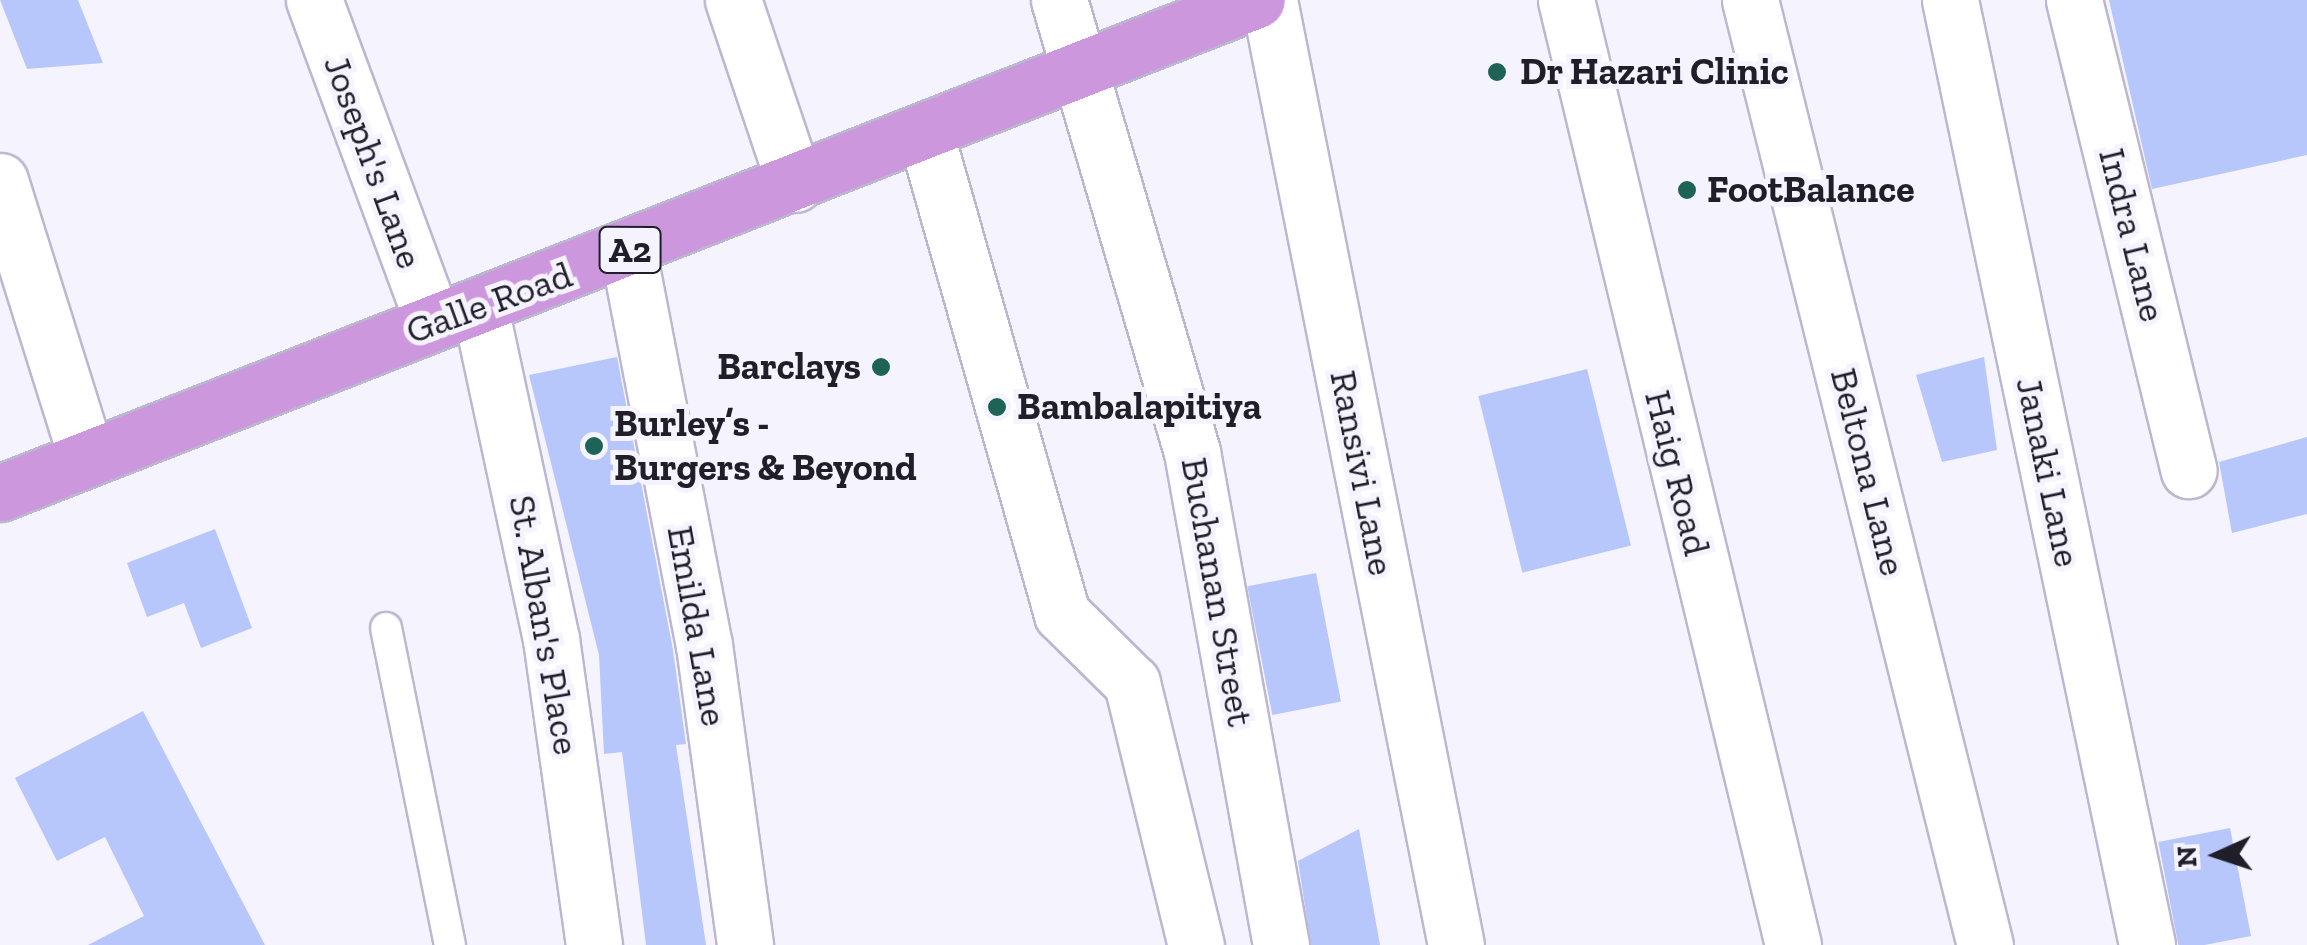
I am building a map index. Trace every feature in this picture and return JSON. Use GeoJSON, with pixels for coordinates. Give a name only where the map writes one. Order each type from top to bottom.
{"type":"FeatureCollection","features":[{"type":"Feature","properties":{"kind":"highway","name":"Galle Road"},"geometry":{"type":"LineString","coordinates":[[0,493],[86,456],[628,251],[1243,3]]}},
{"type":"Feature","properties":{"kind":"street","name":"Joseph's Lane"},"geometry":{"type":"LineString","coordinates":[[314,0],[456,315]]}},
{"type":"Feature","properties":{"kind":"street"},"geometry":{"type":"LineString","coordinates":[[732,0],[795,184]]}},
{"type":"Feature","properties":{"kind":"street","name":"Buchanan Street"},"geometry":{"type":"LineString","coordinates":[[1059,0],[1192,452],[1281,945]]}},
{"type":"Feature","properties":{"kind":"street","name":"Haig Road"},"geometry":{"type":"LineString","coordinates":[[1566,0],[1793,945]]}},
{"type":"Feature","properties":{"kind":"street","name":"Beltona Lane"},"geometry":{"type":"LineString","coordinates":[[1750,0],[1985,945]]}},
{"type":"Feature","properties":{"kind":"street","name":"Janaki Lane"},"geometry":{"type":"LineString","coordinates":[[1950,0],[2147,945]]}},
{"type":"Feature","properties":{"kind":"street","name":"Indra Lane"},"geometry":{"type":"LineString","coordinates":[[2074,0],[2189,470]]}},
{"type":"Feature","properties":{"kind":"street","name":"Ransivi Lane"},"geometry":{"type":"LineString","coordinates":[[1243,3],[1456,945]]}},
{"type":"Feature","properties":{"kind":"street"},"geometry":{"type":"LineString","coordinates":[[925,132],[1062,614],[1132,682],[1196,945]]}},
{"type":"Feature","properties":{"kind":"street"},"geometry":{"type":"LineString","coordinates":[[0,181],[86,456]]}},
{"type":"Feature","properties":{"kind":"street","name":"Emilda Lane"},"geometry":{"type":"LineString","coordinates":[[628,251],[704,645],[745,945]]}},
{"type":"Feature","properties":{"kind":"street","name":"St. Alban's Place"},"geometry":{"type":"LineString","coordinates":[[456,315],[551,640],[594,945]]}},
{"type":"Feature","properties":{"kind":"lane"},"geometry":{"type":"LineString","coordinates":[[386,628],[450,945]]}},
{"type":"Feature","properties":{"kind":"building"},"geometry":{"type":"Polygon","coordinates":[[[0,0],[78,0],[103,63],[27,69],[0,0]]]}},
{"type":"Feature","properties":{"kind":"building"},"geometry":{"type":"Polygon","coordinates":[[[2109,0],[2307,0],[2307,155],[2152,189],[2109,0]]]}},
{"type":"Feature","properties":{"kind":"building"},"geometry":{"type":"Polygon","coordinates":[[[617,357],[673,650],[686,744],[676,745],[706,945],[646,945],[622,752],[604,754],[599,655],[529,375],[617,357]]]}},
{"type":"Feature","properties":{"kind":"building"},"geometry":{"type":"Polygon","coordinates":[[[1984,357],[1997,450],[1942,462],[1916,375],[1984,357]]]}},
{"type":"Feature","properties":{"kind":"building"},"geometry":{"type":"Polygon","coordinates":[[[1587,369],[1631,546],[1522,573],[1478,396],[1587,369]]]}},
{"type":"Feature","properties":{"kind":"building"},"geometry":{"type":"Polygon","coordinates":[[[2307,437],[2307,514],[2232,533],[2219,462],[2307,437]]]}},
{"type":"Feature","properties":{"kind":"building"},"geometry":{"type":"Polygon","coordinates":[[[215,529],[252,628],[201,648],[184,603],[147,617],[127,563],[215,529]]]}},
{"type":"Feature","properties":{"kind":"building"},"geometry":{"type":"Polygon","coordinates":[[[1316,573],[1341,702],[1272,715],[1247,586],[1316,573]]]}},
{"type":"Feature","properties":{"kind":"building"},"geometry":{"type":"Polygon","coordinates":[[[143,711],[265,945],[88,945],[144,916],[105,837],[57,861],[15,778],[143,711]]]}},
{"type":"Feature","properties":{"kind":"building"},"geometry":{"type":"Polygon","coordinates":[[[2230,828],[2251,936],[2205,945],[2178,945],[2158,842],[2230,828]]]}},
{"type":"Feature","properties":{"kind":"building"},"geometry":{"type":"Polygon","coordinates":[[[1359,829],[1380,945],[1311,945],[1298,861],[1359,829]]]}},
{"type":"Feature","properties":{"kind":"place","name":"Dr Hazari Clinic"},"geometry":{"type":"Point","coordinates":[1497,72]}},
{"type":"Feature","properties":{"kind":"place","name":"FootBalance"},"geometry":{"type":"Point","coordinates":[1687,190]}},
{"type":"Feature","properties":{"kind":"place","name":"Barclays"},"geometry":{"type":"Point","coordinates":[881,367]}},
{"type":"Feature","properties":{"kind":"place","name":"Bambalapitiya"},"geometry":{"type":"Point","coordinates":[997,407]}},
{"type":"Feature","properties":{"kind":"place","name":"Burley’s - Burgers & Beyond"},"geometry":{"type":"Point","coordinates":[594,446]}}]}
